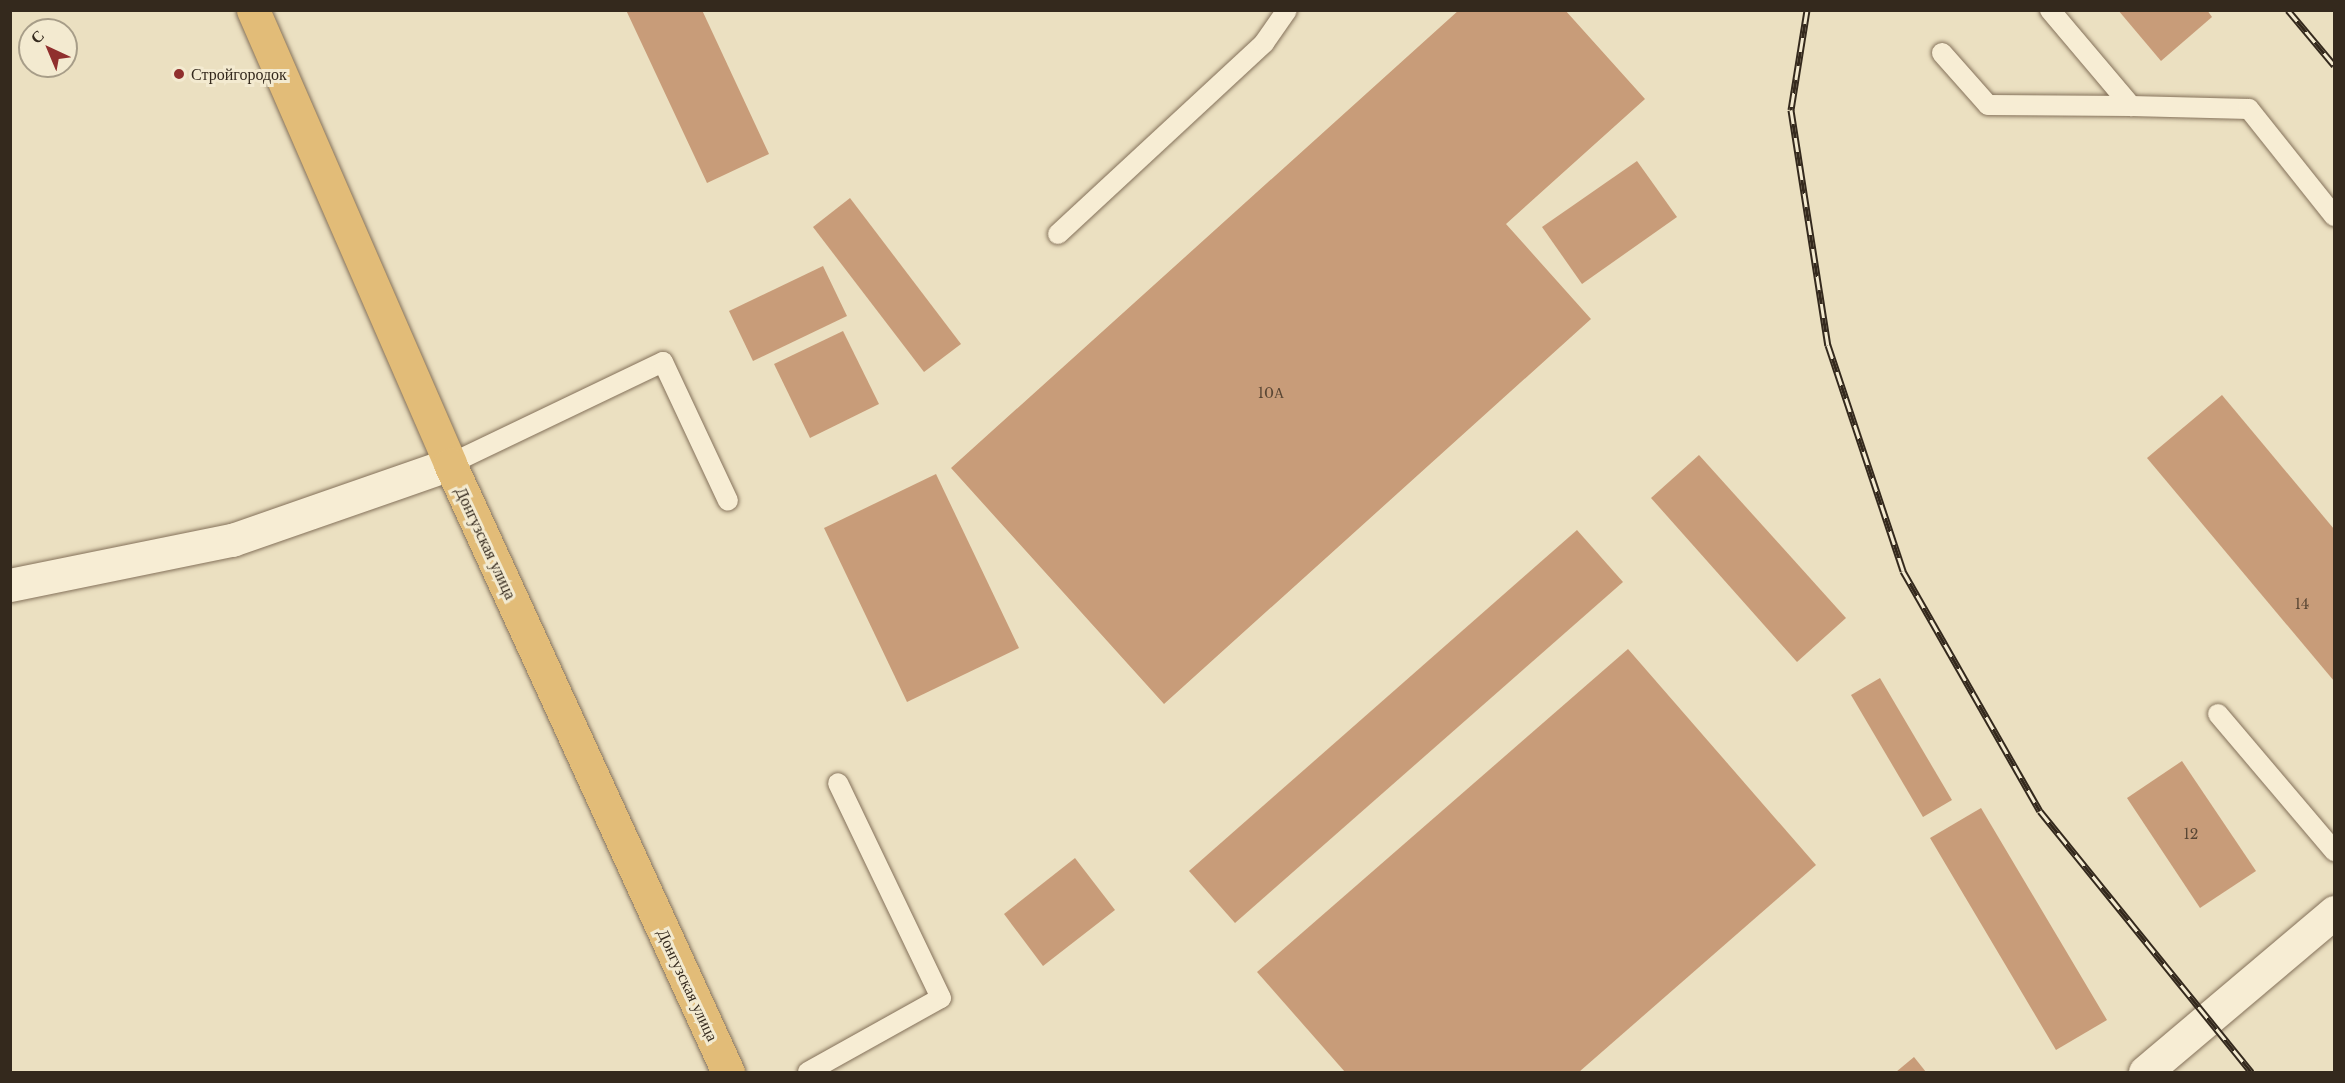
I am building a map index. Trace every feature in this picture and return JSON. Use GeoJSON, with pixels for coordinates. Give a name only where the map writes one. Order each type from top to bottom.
{"type":"FeatureCollection","features":[{"type":"Feature","properties":{"kind":"highway","name":"Донгузская улица"},"geometry":{"type":"LineString","coordinates":[[253,10],[450,464],[728,1072]]}},
{"type":"Feature","properties":{"kind":"street"},"geometry":{"type":"LineString","coordinates":[[10,585],[232,540],[450,464]]}},
{"type":"Feature","properties":{"kind":"street"},"geometry":{"type":"LineString","coordinates":[[2145,1072],[2334,912]]}},
{"type":"Feature","properties":{"kind":"lane"},"geometry":{"type":"LineString","coordinates":[[1058,234],[1264,43],[1287,10]]}},
{"type":"Feature","properties":{"kind":"lane"},"geometry":{"type":"LineString","coordinates":[[2050,10],[2131,106]]}},
{"type":"Feature","properties":{"kind":"lane"},"geometry":{"type":"LineString","coordinates":[[1942,53],[1988,105],[2248,109],[2334,216]]}},
{"type":"Feature","properties":{"kind":"lane"},"geometry":{"type":"LineString","coordinates":[[450,464],[663,362],[728,501]]}},
{"type":"Feature","properties":{"kind":"lane"},"geometry":{"type":"LineString","coordinates":[[2218,714],[2334,851]]}},
{"type":"Feature","properties":{"kind":"lane"},"geometry":{"type":"LineString","coordinates":[[808,1072],[941,998],[838,783]]}},
{"type":"Feature","properties":{"kind":"building"},"geometry":{"type":"Polygon","coordinates":[[[626,10],[702,10],[769,154],[707,183],[626,10]]]}},
{"type":"Feature","properties":{"kind":"building"},"geometry":{"type":"Polygon","coordinates":[[[1459,10],[1565,10],[1645,99],[1506,224],[1591,319],[1164,704],[951,468],[1459,10]]]}},
{"type":"Feature","properties":{"kind":"building"},"geometry":{"type":"Polygon","coordinates":[[[2118,10],[2207,10],[2212,17],[2161,61],[2118,10]]]}},
{"type":"Feature","properties":{"kind":"building"},"geometry":{"type":"Polygon","coordinates":[[[1637,161],[1677,217],[1582,284],[1542,227],[1637,161]]]}},
{"type":"Feature","properties":{"kind":"building"},"geometry":{"type":"Polygon","coordinates":[[[850,198],[961,344],[924,372],[813,227],[850,198]]]}},
{"type":"Feature","properties":{"kind":"building"},"geometry":{"type":"Polygon","coordinates":[[[823,266],[847,316],[753,361],[729,311],[823,266]]]}},
{"type":"Feature","properties":{"kind":"building"},"geometry":{"type":"Polygon","coordinates":[[[843,331],[879,404],[810,438],[774,364],[843,331]]]}},
{"type":"Feature","properties":{"kind":"building"},"geometry":{"type":"Polygon","coordinates":[[[2222,395],[2334,529],[2334,681],[2147,458],[2222,395]]]}},
{"type":"Feature","properties":{"kind":"building"},"geometry":{"type":"Polygon","coordinates":[[[1699,455],[1846,618],[1797,662],[1651,498],[1699,455]]]}},
{"type":"Feature","properties":{"kind":"building"},"geometry":{"type":"Polygon","coordinates":[[[936,474],[1019,648],[907,702],[824,528],[936,474]]]}},
{"type":"Feature","properties":{"kind":"building"},"geometry":{"type":"Polygon","coordinates":[[[1577,530],[1623,582],[1235,923],[1189,871],[1577,530]]]}},
{"type":"Feature","properties":{"kind":"building"},"geometry":{"type":"Polygon","coordinates":[[[1628,649],[1816,865],[1579,1072],[1345,1072],[1257,972],[1628,649]]]}},
{"type":"Feature","properties":{"kind":"building"},"geometry":{"type":"Polygon","coordinates":[[[1880,678],[1952,800],[1923,817],[1851,695],[1880,678]]]}},
{"type":"Feature","properties":{"kind":"building"},"geometry":{"type":"Polygon","coordinates":[[[2182,761],[2256,871],[2200,908],[2127,798],[2182,761]]]}},
{"type":"Feature","properties":{"kind":"building"},"geometry":{"type":"Polygon","coordinates":[[[1981,808],[2107,1020],[2056,1050],[1930,838],[1981,808]]]}},
{"type":"Feature","properties":{"kind":"building"},"geometry":{"type":"Polygon","coordinates":[[[1075,858],[1115,910],[1043,966],[1004,914],[1075,858]]]}},
{"type":"Feature","properties":{"kind":"building"},"geometry":{"type":"Polygon","coordinates":[[[1914,1057],[1926,1072],[1896,1072],[1914,1057]]]}},
{"type":"Feature","properties":{"kind":"railway"},"geometry":{"type":"LineString","coordinates":[[1807,10],[1791,110],[1828,345],[1903,571],[2040,811],[2251,1072]]}},
{"type":"Feature","properties":{"kind":"railway"},"geometry":{"type":"LineString","coordinates":[[2288,10],[2334,65]]}},
{"type":"Feature","properties":{"kind":"place","name":"Стройгородок"},"geometry":{"type":"Point","coordinates":[179,74]}}]}
